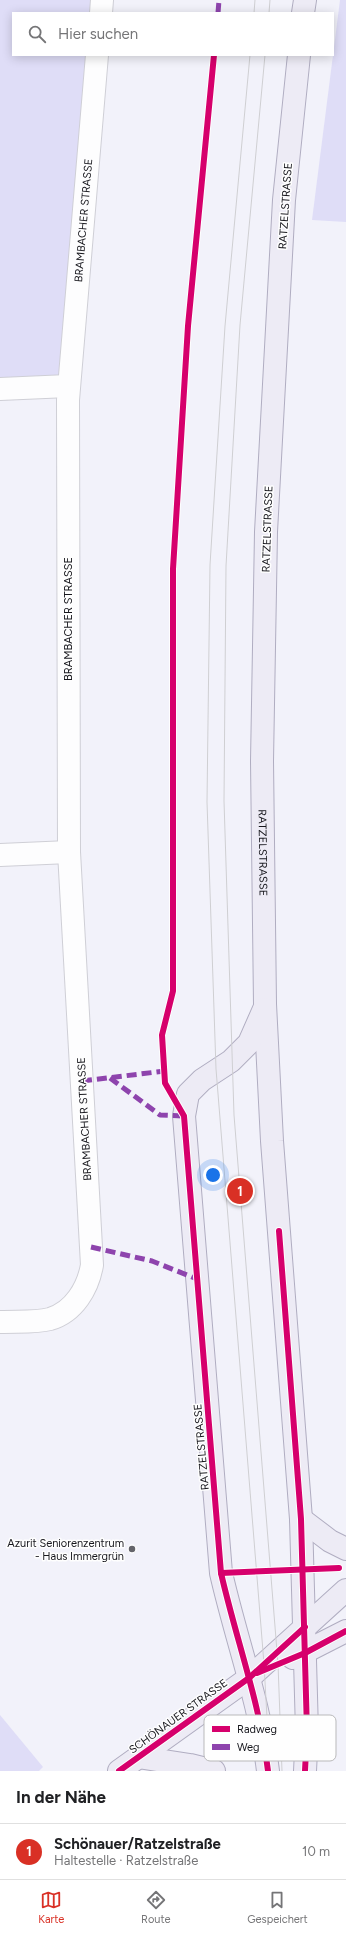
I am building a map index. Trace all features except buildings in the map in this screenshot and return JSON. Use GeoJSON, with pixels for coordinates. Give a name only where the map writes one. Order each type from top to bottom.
{"type":"FeatureCollection","features":[{"type":"Feature","properties":{"kind":"main road"},"geometry":{"type":"LineString","coordinates":[[303,12],[305,0]]}},
{"type":"Feature","properties":{"kind":"main road","name":"RATZELSTRASSE"},"geometry":{"type":"LineString","coordinates":[[299,56],[284,200],[266,532],[262,761],[266,1004],[272,1141],[301,1518],[307,1715]]}},
{"type":"Feature","properties":{"kind":"main road","name":"RATZELSTRASSE"},"geometry":{"type":"LineString","coordinates":[[258,1715],[221,1572],[184,1116],[188,1094],[202,1080],[231,1060],[249,1044],[266,1004]]}},
{"type":"Feature","properties":{"kind":"main road"},"geometry":{"type":"LineString","coordinates":[[301,1518],[330,1541],[346,1548]]}},
{"type":"Feature","properties":{"kind":"main road","name":"SCHÖNAUER STRASSE"},"geometry":{"type":"LineString","coordinates":[[119,1771],[249,1678],[346,1590]]}},
{"type":"Feature","properties":{"kind":"main road","name":"SCHÖNAUER STRASSE"},"geometry":{"type":"LineString","coordinates":[[249,1678],[306,1653],[346,1631]]}},
{"type":"Feature","properties":{"kind":"main road"},"geometry":{"type":"LineString","coordinates":[[138,1757],[190,1765],[214,1771]]}},
{"type":"Feature","properties":{"kind":"main road","name":"RATZELSTRASSE"},"geometry":{"type":"LineString","coordinates":[[267,1761],[268,1771]]}},
{"type":"Feature","properties":{"kind":"main road","name":"RATZELSTRASSE"},"geometry":{"type":"LineString","coordinates":[[306,1761],[306,1771]]}},
{"type":"Feature","properties":{"kind":"street"},"geometry":{"type":"LineString","coordinates":[[101,12],[102,0]]}},
{"type":"Feature","properties":{"kind":"street","name":"BRAMBACHER STRASSE"},"geometry":{"type":"LineString","coordinates":[[0,1322],[49,1319],[62,1314],[78,1299],[85,1289],[90,1277],[92,1265],[69,852],[68,386],[97,56]]}},
{"type":"Feature","properties":{"kind":"street"},"geometry":{"type":"LineString","coordinates":[[0,389],[68,386]]}},
{"type":"Feature","properties":{"kind":"street"},"geometry":{"type":"LineString","coordinates":[[0,855],[69,852]]}},
{"type":"Feature","properties":{"kind":"shaded area"},"geometry":{"type":"Polygon","coordinates":[[[0,0],[102,0],[101,12],[12,12],[12,56],[97,56],[68,386],[0,389],[0,0]]]}},
{"type":"Feature","properties":{"kind":"shaded area"},"geometry":{"type":"Polygon","coordinates":[[[340,0],[346,0],[346,222],[312,220],[340,0]]]}},
{"type":"Feature","properties":{"kind":"shaded area"},"geometry":{"type":"Polygon","coordinates":[[[0,1715],[43,1767],[39,1771],[0,1771],[0,1715]]]}},
{"type":"Feature","properties":{"kind":"tram line"},"geometry":{"type":"LineString","coordinates":[[254,12],[255,0]]}},
{"type":"Feature","properties":{"kind":"tram line"},"geometry":{"type":"LineString","coordinates":[[269,12],[270,0]]}},
{"type":"Feature","properties":{"kind":"tram line"},"geometry":{"type":"LineString","coordinates":[[250,56],[225,326],[210,565],[207,802],[216,1069],[267,1715]]}},
{"type":"Feature","properties":{"kind":"tram line"},"geometry":{"type":"LineString","coordinates":[[265,56],[240,325],[226,566],[224,801],[234,1115],[278,1664],[280,1715]]}},
{"type":"Feature","properties":{"kind":"tram line"},"geometry":{"type":"LineString","coordinates":[[269,1761],[270,1771]]}},
{"type":"Feature","properties":{"kind":"tram line"},"geometry":{"type":"LineString","coordinates":[[282,1761],[282,1771]]}},
{"type":"Feature","properties":{"kind":"marked path"},"geometry":{"type":"LineString","coordinates":[[218,12],[219,0]]}},
{"type":"Feature","properties":{"kind":"marked path"},"geometry":{"type":"LineString","coordinates":[[82,1081],[165,1071]]}},
{"type":"Feature","properties":{"kind":"marked path"},"geometry":{"type":"LineString","coordinates":[[110,1078],[160,1115],[184,1116]]}},
{"type":"Feature","properties":{"kind":"marked path"},"geometry":{"type":"LineString","coordinates":[[91,1247],[152,1261],[197,1279]]}},
{"type":"Feature","properties":{"kind":"cycle path"},"geometry":{"type":"LineString","coordinates":[[214,56],[188,326],[173,569],[173,991],[162,1035],[165,1083],[184,1116],[221,1573],[258,1715]]}},
{"type":"Feature","properties":{"kind":"cycle path"},"geometry":{"type":"LineString","coordinates":[[279,1231],[301,1519],[307,1715]]}},
{"type":"Feature","properties":{"kind":"cycle path"},"geometry":{"type":"LineString","coordinates":[[221,1573],[339,1568]]}},
{"type":"Feature","properties":{"kind":"cycle path"},"geometry":{"type":"LineString","coordinates":[[119,1771],[249,1678],[305,1627]]}},
{"type":"Feature","properties":{"kind":"cycle path"},"geometry":{"type":"LineString","coordinates":[[257,1673],[305,1653],[346,1631]]}},
{"type":"Feature","properties":{"kind":"cycle path"},"geometry":{"type":"LineString","coordinates":[[266,1761],[268,1771]]}},
{"type":"Feature","properties":{"kind":"cycle path"},"geometry":{"type":"LineString","coordinates":[[305,1771],[306,1761]]}},
{"type":"Feature","properties":{"kind":"place","name":"Schönauer/Ratzelstraße"},"geometry":{"type":"Point","coordinates":[240,1191]}},
{"type":"Feature","properties":{"kind":"place","name":"Azurit Seniorenzentrum - Haus Immergrün"},"geometry":{"type":"Point","coordinates":[132,1549]}}]}
